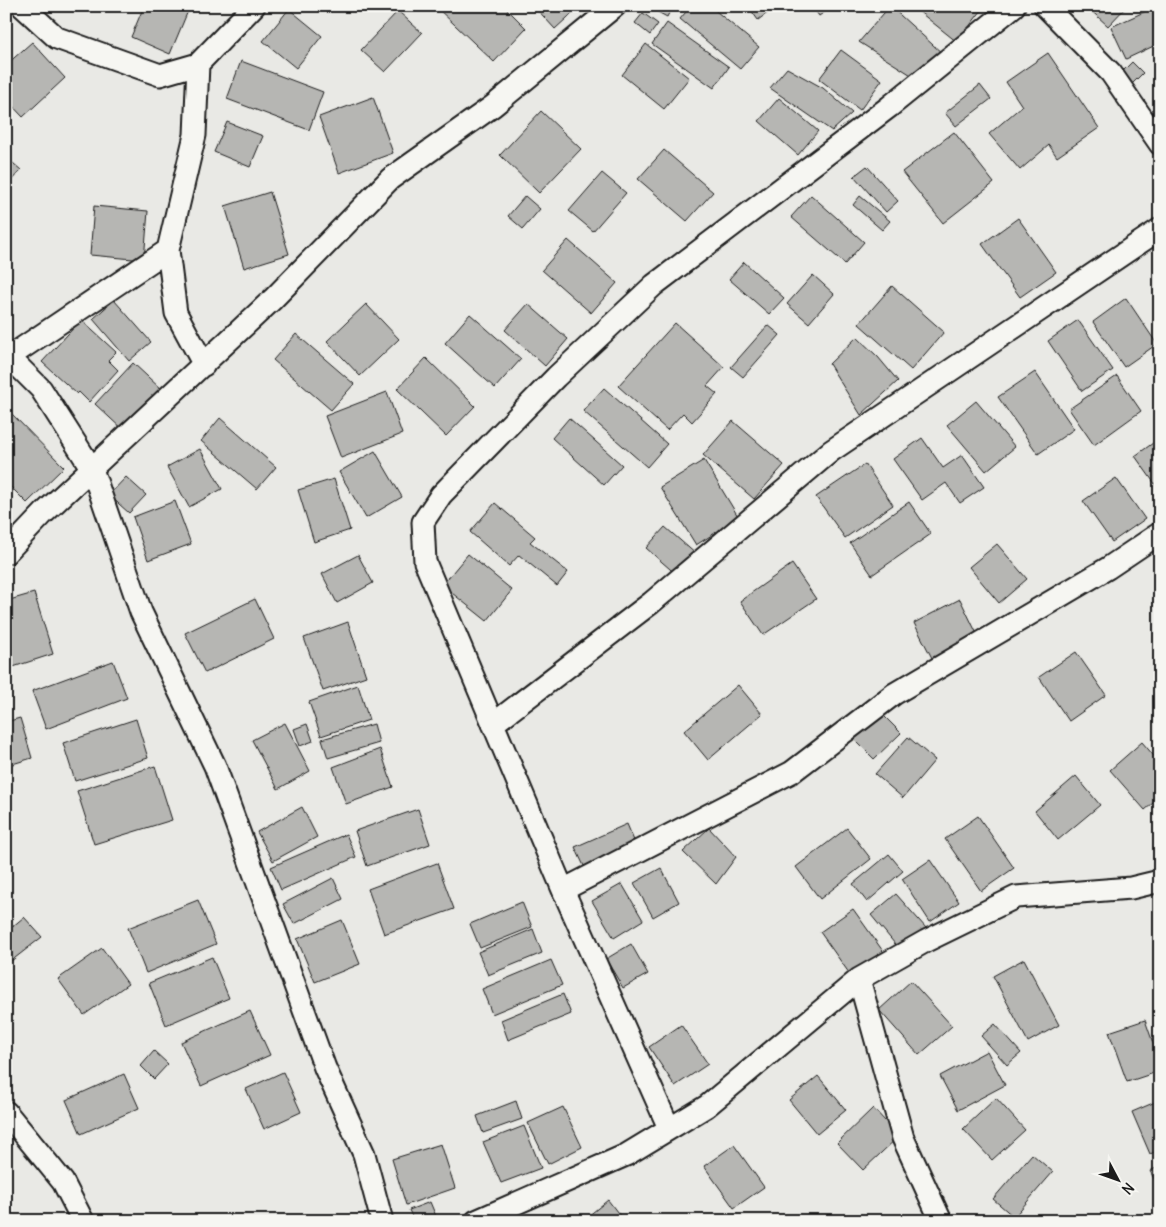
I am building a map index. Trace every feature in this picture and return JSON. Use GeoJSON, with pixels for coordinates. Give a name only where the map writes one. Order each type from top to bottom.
{"type":"FeatureCollection","features":[{"type":"Feature","properties":{"kind":"street"},"geometry":{"type":"LineString","coordinates":[[22,6],[57,38],[160,75],[198,64],[254,6]]}},
{"type":"Feature","properties":{"kind":"street"},"geometry":{"type":"LineString","coordinates":[[6,553],[44,513],[204,365],[272,299],[390,179],[493,106],[614,6]]}},
{"type":"Feature","properties":{"kind":"street"},"geometry":{"type":"LineString","coordinates":[[669,1128],[564,890],[425,562],[424,522],[440,495],[556,376],[654,285],[889,107],[1014,6]]}},
{"type":"Feature","properties":{"kind":"street"},"geometry":{"type":"LineString","coordinates":[[1046,6],[1111,73],[1160,144]]}},
{"type":"Feature","properties":{"kind":"street"},"geometry":{"type":"LineString","coordinates":[[198,64],[195,135],[168,250],[176,313],[204,365]]}},
{"type":"Feature","properties":{"kind":"street"},"geometry":{"type":"LineString","coordinates":[[493,724],[651,603],[831,451],[1160,229]]}},
{"type":"Feature","properties":{"kind":"street"},"geometry":{"type":"LineString","coordinates":[[168,250],[8,356],[41,389],[92,469],[141,612],[214,766],[325,1068],[364,1154],[382,1221]]}},
{"type":"Feature","properties":{"kind":"street"},"geometry":{"type":"LineString","coordinates":[[564,890],[792,772],[894,694],[1108,568],[1160,534]]}},
{"type":"Feature","properties":{"kind":"street"},"geometry":{"type":"LineString","coordinates":[[476,1221],[626,1155],[707,1106],[859,979],[926,941],[1016,897],[1131,888],[1160,881]]}},
{"type":"Feature","properties":{"kind":"street"},"geometry":{"type":"LineString","coordinates":[[859,979],[904,1138],[941,1221]]}},
{"type":"Feature","properties":{"kind":"street"},"geometry":{"type":"LineString","coordinates":[[6,1112],[63,1182],[83,1221]]}},
{"type":"Feature","properties":{"kind":"building"},"geometry":{"type":"Polygon","coordinates":[[[144,6],[190,6],[170,54],[131,37],[144,6]]]}},
{"type":"Feature","properties":{"kind":"building"},"geometry":{"type":"Polygon","coordinates":[[[435,6],[504,6],[526,28],[494,62],[435,6]]]}},
{"type":"Feature","properties":{"kind":"building"},"geometry":{"type":"Polygon","coordinates":[[[534,6],[580,6],[555,29],[534,6]]]}},
{"type":"Feature","properties":{"kind":"building"},"geometry":{"type":"Polygon","coordinates":[[[656,6],[672,7],[667,17],[654,10],[656,6]]]}},
{"type":"Feature","properties":{"kind":"building"},"geometry":{"type":"Polygon","coordinates":[[[691,6],[710,6],[759,47],[740,69],[680,19],[691,6]]]}},
{"type":"Feature","properties":{"kind":"building"},"geometry":{"type":"Polygon","coordinates":[[[748,6],[777,6],[758,20],[748,6]]]}},
{"type":"Feature","properties":{"kind":"building"},"geometry":{"type":"Polygon","coordinates":[[[812,6],[833,6],[819,16],[812,6]]]}},
{"type":"Feature","properties":{"kind":"building"},"geometry":{"type":"Polygon","coordinates":[[[890,6],[943,54],[916,78],[859,42],[890,6]]]}},
{"type":"Feature","properties":{"kind":"building"},"geometry":{"type":"Polygon","coordinates":[[[912,6],[985,6],[957,42],[912,6]]]}},
{"type":"Feature","properties":{"kind":"building"},"geometry":{"type":"Polygon","coordinates":[[[1086,6],[1127,6],[1108,26],[1086,6]]]}},
{"type":"Feature","properties":{"kind":"building"},"geometry":{"type":"Polygon","coordinates":[[[1160,6],[1160,43],[1126,59],[1111,27],[1160,6]]]}},
{"type":"Feature","properties":{"kind":"building"},"geometry":{"type":"Polygon","coordinates":[[[289,9],[322,36],[296,68],[263,41],[289,9]]]}},
{"type":"Feature","properties":{"kind":"building"},"geometry":{"type":"Polygon","coordinates":[[[398,11],[422,33],[385,72],[361,50],[398,11]]]}},
{"type":"Feature","properties":{"kind":"building"},"geometry":{"type":"Polygon","coordinates":[[[643,13],[658,24],[650,35],[635,23],[643,13]]]}},
{"type":"Feature","properties":{"kind":"building"},"geometry":{"type":"Polygon","coordinates":[[[667,23],[729,67],[714,88],[652,44],[667,23]]]}},
{"type":"Feature","properties":{"kind":"building"},"geometry":{"type":"Polygon","coordinates":[[[32,42],[65,78],[23,117],[6,99],[6,65],[32,42]]]}},
{"type":"Feature","properties":{"kind":"building"},"geometry":{"type":"Polygon","coordinates":[[[646,44],[689,78],[664,109],[622,75],[646,44]]]}},
{"type":"Feature","properties":{"kind":"building"},"geometry":{"type":"Polygon","coordinates":[[[841,50],[882,80],[860,110],[819,79],[841,50]]]}},
{"type":"Feature","properties":{"kind":"building"},"geometry":{"type":"Polygon","coordinates":[[[1048,53],[1099,128],[1057,157],[1049,145],[1020,170],[989,134],[1022,106],[1006,82],[1048,53]]]}},
{"type":"Feature","properties":{"kind":"building"},"geometry":{"type":"Polygon","coordinates":[[[241,61],[323,92],[309,130],[227,99],[241,61]]]}},
{"type":"Feature","properties":{"kind":"building"},"geometry":{"type":"Polygon","coordinates":[[[1132,62],[1143,73],[1129,87],[1118,76],[1132,62]]]}},
{"type":"Feature","properties":{"kind":"building"},"geometry":{"type":"Polygon","coordinates":[[[787,68],[823,88],[852,113],[832,131],[770,88],[787,68]]]}},
{"type":"Feature","properties":{"kind":"building"},"geometry":{"type":"Polygon","coordinates":[[[980,85],[991,99],[956,126],[945,113],[980,85]]]}},
{"type":"Feature","properties":{"kind":"building"},"geometry":{"type":"Polygon","coordinates":[[[373,97],[393,153],[339,173],[319,117],[373,97]]]}},
{"type":"Feature","properties":{"kind":"building"},"geometry":{"type":"Polygon","coordinates":[[[779,98],[818,131],[798,155],[759,121],[779,98]]]}},
{"type":"Feature","properties":{"kind":"building"},"geometry":{"type":"Polygon","coordinates":[[[541,111],[581,149],[539,193],[500,155],[541,111]]]}},
{"type":"Feature","properties":{"kind":"building"},"geometry":{"type":"Polygon","coordinates":[[[227,122],[263,136],[250,167],[214,152],[227,122]]]}},
{"type":"Feature","properties":{"kind":"building"},"geometry":{"type":"Polygon","coordinates":[[[954,132],[994,183],[943,223],[902,172],[954,132]]]}},
{"type":"Feature","properties":{"kind":"building"},"geometry":{"type":"Polygon","coordinates":[[[664,150],[713,192],[687,221],[638,179],[664,150]]]}},
{"type":"Feature","properties":{"kind":"building"},"geometry":{"type":"Polygon","coordinates":[[[6,157],[21,170],[6,186],[6,157]]]}},
{"type":"Feature","properties":{"kind":"building"},"geometry":{"type":"Polygon","coordinates":[[[867,166],[898,201],[886,212],[854,176],[867,166]]]}},
{"type":"Feature","properties":{"kind":"building"},"geometry":{"type":"Polygon","coordinates":[[[602,173],[626,193],[593,231],[569,211],[602,173]]]}},
{"type":"Feature","properties":{"kind":"building"},"geometry":{"type":"Polygon","coordinates":[[[270,192],[289,254],[244,268],[225,206],[270,192]]]}},
{"type":"Feature","properties":{"kind":"building"},"geometry":{"type":"Polygon","coordinates":[[[811,195],[864,242],[845,264],[791,217],[811,195]]]}},
{"type":"Feature","properties":{"kind":"building"},"geometry":{"type":"Polygon","coordinates":[[[525,196],[540,209],[523,229],[508,216],[525,196]]]}},
{"type":"Feature","properties":{"kind":"building"},"geometry":{"type":"Polygon","coordinates":[[[860,196],[890,221],[882,230],[853,205],[860,196]]]}},
{"type":"Feature","properties":{"kind":"building"},"geometry":{"type":"Polygon","coordinates":[[[94,206],[148,211],[144,260],[90,255],[94,206]]]}},
{"type":"Feature","properties":{"kind":"building"},"geometry":{"type":"Polygon","coordinates":[[[1018,218],[1056,272],[1020,297],[982,244],[1018,218]]]}},
{"type":"Feature","properties":{"kind":"building"},"geometry":{"type":"Polygon","coordinates":[[[568,240],[617,283],[591,313],[542,270],[568,240]]]}},
{"type":"Feature","properties":{"kind":"building"},"geometry":{"type":"Polygon","coordinates":[[[744,262],[784,298],[769,314],[729,279],[744,262]]]}},
{"type":"Feature","properties":{"kind":"building"},"geometry":{"type":"Polygon","coordinates":[[[813,275],[834,294],[809,323],[787,304],[813,275]]]}},
{"type":"Feature","properties":{"kind":"building"},"geometry":{"type":"Polygon","coordinates":[[[892,286],[944,332],[911,370],[859,324],[892,286]]]}},
{"type":"Feature","properties":{"kind":"building"},"geometry":{"type":"Polygon","coordinates":[[[1126,298],[1157,344],[1124,367],[1093,322],[1126,298]]]}},
{"type":"Feature","properties":{"kind":"building"},"geometry":{"type":"Polygon","coordinates":[[[114,300],[151,342],[129,361],[93,319],[114,300]]]}},
{"type":"Feature","properties":{"kind":"building"},"geometry":{"type":"Polygon","coordinates":[[[366,304],[399,339],[360,376],[327,341],[366,304]]]}},
{"type":"Feature","properties":{"kind":"building"},"geometry":{"type":"Polygon","coordinates":[[[528,304],[568,339],[545,366],[505,330],[528,304]]]}},
{"type":"Feature","properties":{"kind":"building"},"geometry":{"type":"Polygon","coordinates":[[[470,314],[521,359],[495,388],[445,343],[470,314]]]}},
{"type":"Feature","properties":{"kind":"building"},"geometry":{"type":"Polygon","coordinates":[[[81,320],[116,352],[108,360],[118,370],[89,402],[79,392],[77,394],[42,362],[81,320]]]}},
{"type":"Feature","properties":{"kind":"building"},"geometry":{"type":"Polygon","coordinates":[[[1078,320],[1113,370],[1082,391],[1048,341],[1078,320]]]}},
{"type":"Feature","properties":{"kind":"building"},"geometry":{"type":"Polygon","coordinates":[[[675,323],[724,367],[707,386],[717,394],[692,422],[683,413],[667,430],[618,386],[675,323]]]}},
{"type":"Feature","properties":{"kind":"building"},"geometry":{"type":"Polygon","coordinates":[[[768,325],[780,335],[743,377],[731,367],[768,325]]]}},
{"type":"Feature","properties":{"kind":"building"},"geometry":{"type":"Polygon","coordinates":[[[296,334],[354,384],[331,410],[273,360],[296,334]]]}},
{"type":"Feature","properties":{"kind":"building"},"geometry":{"type":"Polygon","coordinates":[[[857,337],[878,357],[898,381],[861,415],[829,364],[857,337]]]}},
{"type":"Feature","properties":{"kind":"building"},"geometry":{"type":"Polygon","coordinates":[[[426,358],[475,406],[446,436],[397,389],[426,358]]]}},
{"type":"Feature","properties":{"kind":"building"},"geometry":{"type":"Polygon","coordinates":[[[133,363],[162,390],[124,431],[95,404],[133,363]]]}},
{"type":"Feature","properties":{"kind":"building"},"geometry":{"type":"Polygon","coordinates":[[[1035,372],[1074,429],[1038,454],[998,397],[1035,372]]]}},
{"type":"Feature","properties":{"kind":"building"},"geometry":{"type":"Polygon","coordinates":[[[1117,376],[1141,411],[1094,445],[1069,409],[1117,376]]]}},
{"type":"Feature","properties":{"kind":"building"},"geometry":{"type":"Polygon","coordinates":[[[604,388],[667,444],[647,467],[583,411],[604,388]]]}},
{"type":"Feature","properties":{"kind":"building"},"geometry":{"type":"Polygon","coordinates":[[[387,392],[402,434],[341,458],[325,416],[387,392]]]}},
{"type":"Feature","properties":{"kind":"building"},"geometry":{"type":"Polygon","coordinates":[[[976,401],[1015,447],[986,471],[947,425],[976,401]]]}},
{"type":"Feature","properties":{"kind":"building"},"geometry":{"type":"Polygon","coordinates":[[[9,411],[64,467],[27,503],[6,482],[6,414],[9,411]]]}},
{"type":"Feature","properties":{"kind":"building"},"geometry":{"type":"Polygon","coordinates":[[[220,418],[276,467],[257,489],[201,441],[220,418]]]}},
{"type":"Feature","properties":{"kind":"building"},"geometry":{"type":"Polygon","coordinates":[[[569,418],[622,465],[604,485],[552,438],[569,418]]]}},
{"type":"Feature","properties":{"kind":"building"},"geometry":{"type":"Polygon","coordinates":[[[733,421],[784,465],[754,499],[703,455],[733,421]]]}},
{"type":"Feature","properties":{"kind":"building"},"geometry":{"type":"Polygon","coordinates":[[[922,438],[943,468],[962,455],[984,487],[960,503],[946,483],[922,500],[893,459],[922,438]]]}},
{"type":"Feature","properties":{"kind":"building"},"geometry":{"type":"Polygon","coordinates":[[[1160,438],[1160,491],[1135,456],[1160,438]]]}},
{"type":"Feature","properties":{"kind":"building"},"geometry":{"type":"Polygon","coordinates":[[[200,449],[222,489],[189,507],[167,467],[200,449]]]}},
{"type":"Feature","properties":{"kind":"building"},"geometry":{"type":"Polygon","coordinates":[[[375,451],[402,497],[366,518],[339,472],[375,451]]]}},
{"type":"Feature","properties":{"kind":"building"},"geometry":{"type":"Polygon","coordinates":[[[704,460],[739,518],[696,545],[660,487],[704,460]]]}},
{"type":"Feature","properties":{"kind":"building"},"geometry":{"type":"Polygon","coordinates":[[[865,464],[893,505],[845,538],[816,497],[865,464]]]}},
{"type":"Feature","properties":{"kind":"building"},"geometry":{"type":"Polygon","coordinates":[[[126,477],[146,495],[129,513],[109,495],[126,477]]]}},
{"type":"Feature","properties":{"kind":"building"},"geometry":{"type":"Polygon","coordinates":[[[1116,478],[1145,519],[1112,542],[1083,501],[1116,478]]]}},
{"type":"Feature","properties":{"kind":"building"},"geometry":{"type":"Polygon","coordinates":[[[334,479],[350,530],[314,542],[298,490],[334,479]]]}},
{"type":"Feature","properties":{"kind":"building"},"geometry":{"type":"Polygon","coordinates":[[[175,501],[191,544],[148,560],[133,517],[175,501]]]}},
{"type":"Feature","properties":{"kind":"building"},"geometry":{"type":"Polygon","coordinates":[[[909,502],[931,534],[872,575],[850,543],[909,502]]]}},
{"type":"Feature","properties":{"kind":"building"},"geometry":{"type":"Polygon","coordinates":[[[495,503],[535,537],[530,542],[568,572],[557,586],[519,555],[509,566],[470,532],[495,503]]]}},
{"type":"Feature","properties":{"kind":"building"},"geometry":{"type":"Polygon","coordinates":[[[665,527],[697,555],[678,576],[646,548],[665,527]]]}},
{"type":"Feature","properties":{"kind":"building"},"geometry":{"type":"Polygon","coordinates":[[[997,544],[1027,579],[999,603],[969,567],[997,544]]]}},
{"type":"Feature","properties":{"kind":"building"},"geometry":{"type":"Polygon","coordinates":[[[468,554],[512,590],[487,621],[442,585],[468,554]]]}},
{"type":"Feature","properties":{"kind":"building"},"geometry":{"type":"Polygon","coordinates":[[[358,555],[373,583],[337,603],[322,574],[358,555]]]}},
{"type":"Feature","properties":{"kind":"building"},"geometry":{"type":"Polygon","coordinates":[[[792,564],[816,599],[763,635],[740,601],[792,564]]]}},
{"type":"Feature","properties":{"kind":"building"},"geometry":{"type":"Polygon","coordinates":[[[34,593],[53,654],[13,667],[6,645],[6,601],[34,593]]]}},
{"type":"Feature","properties":{"kind":"building"},"geometry":{"type":"Polygon","coordinates":[[[255,599],[274,639],[205,673],[185,633],[255,599]]]}},
{"type":"Feature","properties":{"kind":"building"},"geometry":{"type":"Polygon","coordinates":[[[960,599],[977,634],[932,658],[914,623],[960,599]]]}},
{"type":"Feature","properties":{"kind":"building"},"geometry":{"type":"Polygon","coordinates":[[[348,622],[366,676],[323,691],[304,638],[348,622]]]}},
{"type":"Feature","properties":{"kind":"building"},"geometry":{"type":"Polygon","coordinates":[[[1076,652],[1106,695],[1069,721],[1039,677],[1076,652]]]}},
{"type":"Feature","properties":{"kind":"building"},"geometry":{"type":"Polygon","coordinates":[[[113,661],[127,698],[46,729],[32,691],[113,661]]]}},
{"type":"Feature","properties":{"kind":"building"},"geometry":{"type":"Polygon","coordinates":[[[358,685],[369,720],[321,736],[309,702],[358,685]]]}},
{"type":"Feature","properties":{"kind":"building"},"geometry":{"type":"Polygon","coordinates":[[[738,685],[762,714],[708,760],[684,731],[738,685]]]}},
{"type":"Feature","properties":{"kind":"building"},"geometry":{"type":"Polygon","coordinates":[[[879,711],[901,733],[874,759],[852,737],[879,711]]]}},
{"type":"Feature","properties":{"kind":"building"},"geometry":{"type":"Polygon","coordinates":[[[20,718],[32,758],[6,766],[6,722],[20,718]]]}},
{"type":"Feature","properties":{"kind":"building"},"geometry":{"type":"Polygon","coordinates":[[[136,719],[148,758],[75,781],[63,743],[136,719]]]}},
{"type":"Feature","properties":{"kind":"building"},"geometry":{"type":"Polygon","coordinates":[[[285,723],[310,771],[278,789],[252,740],[285,723]]]}},
{"type":"Feature","properties":{"kind":"building"},"geometry":{"type":"Polygon","coordinates":[[[307,724],[313,741],[300,746],[294,729],[307,724]]]}},
{"type":"Feature","properties":{"kind":"building"},"geometry":{"type":"Polygon","coordinates":[[[374,724],[379,743],[328,758],[322,739],[374,724]]]}},
{"type":"Feature","properties":{"kind":"building"},"geometry":{"type":"Polygon","coordinates":[[[908,737],[935,760],[903,798],[875,774],[908,737]]]}},
{"type":"Feature","properties":{"kind":"building"},"geometry":{"type":"Polygon","coordinates":[[[1142,742],[1160,763],[1160,797],[1145,810],[1110,770],[1142,742]]]}},
{"type":"Feature","properties":{"kind":"building"},"geometry":{"type":"Polygon","coordinates":[[[380,749],[393,787],[346,804],[333,767],[380,749]]]}},
{"type":"Feature","properties":{"kind":"building"},"geometry":{"type":"Polygon","coordinates":[[[155,766],[172,820],[94,844],[77,791],[155,766]]]}},
{"type":"Feature","properties":{"kind":"building"},"geometry":{"type":"Polygon","coordinates":[[[1076,776],[1100,805],[1058,840],[1035,811],[1076,776]]]}},
{"type":"Feature","properties":{"kind":"building"},"geometry":{"type":"Polygon","coordinates":[[[302,807],[317,837],[273,861],[257,832],[302,807]]]}},
{"type":"Feature","properties":{"kind":"building"},"geometry":{"type":"Polygon","coordinates":[[[418,809],[430,844],[367,866],[355,831],[418,809]]]}},
{"type":"Feature","properties":{"kind":"building"},"geometry":{"type":"Polygon","coordinates":[[[978,816],[1014,868],[981,891],[945,839],[978,816]]]}},
{"type":"Feature","properties":{"kind":"building"},"geometry":{"type":"Polygon","coordinates":[[[627,824],[635,843],[584,866],[575,847],[627,824]]]}},
{"type":"Feature","properties":{"kind":"building"},"geometry":{"type":"Polygon","coordinates":[[[709,828],[736,857],[716,884],[683,852],[709,828]]]}},
{"type":"Feature","properties":{"kind":"building"},"geometry":{"type":"Polygon","coordinates":[[[847,828],[871,859],[820,899],[796,867],[847,828]]]}},
{"type":"Feature","properties":{"kind":"building"},"geometry":{"type":"Polygon","coordinates":[[[346,834],[356,857],[281,890],[271,867],[346,834]]]}},
{"type":"Feature","properties":{"kind":"building"},"geometry":{"type":"Polygon","coordinates":[[[889,854],[903,871],[867,902],[853,884],[889,854]]]}},
{"type":"Feature","properties":{"kind":"building"},"geometry":{"type":"Polygon","coordinates":[[[930,860],[959,902],[930,922],[902,879],[930,860]]]}},
{"type":"Feature","properties":{"kind":"building"},"geometry":{"type":"Polygon","coordinates":[[[437,863],[454,909],[384,934],[368,889],[437,863]]]}},
{"type":"Feature","properties":{"kind":"building"},"geometry":{"type":"Polygon","coordinates":[[[661,868],[679,902],[653,917],[634,883],[661,868]]]}},
{"type":"Feature","properties":{"kind":"building"},"geometry":{"type":"Polygon","coordinates":[[[333,878],[343,899],[294,924],[283,904],[333,878]]]}},
{"type":"Feature","properties":{"kind":"building"},"geometry":{"type":"Polygon","coordinates":[[[622,884],[643,920],[614,938],[592,901],[622,884]]]}},
{"type":"Feature","properties":{"kind":"building"},"geometry":{"type":"Polygon","coordinates":[[[896,894],[926,928],[900,950],[871,915],[896,894]]]}},
{"type":"Feature","properties":{"kind":"building"},"geometry":{"type":"Polygon","coordinates":[[[198,900],[216,944],[146,973],[128,928],[198,900]]]}},
{"type":"Feature","properties":{"kind":"building"},"geometry":{"type":"Polygon","coordinates":[[[522,902],[532,927],[480,948],[470,924],[522,902]]]}},
{"type":"Feature","properties":{"kind":"building"},"geometry":{"type":"Polygon","coordinates":[[[853,909],[885,954],[854,980],[820,932],[853,909]]]}},
{"type":"Feature","properties":{"kind":"building"},"geometry":{"type":"Polygon","coordinates":[[[24,917],[42,937],[6,965],[6,932],[24,917]]]}},
{"type":"Feature","properties":{"kind":"building"},"geometry":{"type":"Polygon","coordinates":[[[342,920],[360,964],[315,982],[297,939],[342,920]]]}},
{"type":"Feature","properties":{"kind":"building"},"geometry":{"type":"Polygon","coordinates":[[[533,929],[542,953],[488,975],[478,952],[533,929]]]}},
{"type":"Feature","properties":{"kind":"building"},"geometry":{"type":"Polygon","coordinates":[[[631,944],[648,974],[623,988],[606,959],[631,944]]]}},
{"type":"Feature","properties":{"kind":"building"},"geometry":{"type":"Polygon","coordinates":[[[102,948],[128,984],[84,1015],[58,979],[102,948]]]}},
{"type":"Feature","properties":{"kind":"building"},"geometry":{"type":"Polygon","coordinates":[[[212,957],[229,998],[166,1025],[149,983],[212,957]]]}},
{"type":"Feature","properties":{"kind":"building"},"geometry":{"type":"Polygon","coordinates":[[[1024,959],[1059,1025],[1028,1042],[993,976],[1024,959]]]}},
{"type":"Feature","properties":{"kind":"building"},"geometry":{"type":"Polygon","coordinates":[[[551,960],[562,985],[492,1014],[482,989],[551,960]]]}},
{"type":"Feature","properties":{"kind":"building"},"geometry":{"type":"Polygon","coordinates":[[[911,981],[952,1026],[919,1055],[879,1010],[911,981]]]}},
{"type":"Feature","properties":{"kind":"building"},"geometry":{"type":"Polygon","coordinates":[[[563,994],[571,1014],[508,1040],[501,1020],[563,994]]]}},
{"type":"Feature","properties":{"kind":"building"},"geometry":{"type":"Polygon","coordinates":[[[250,1011],[270,1055],[201,1086],[181,1042],[250,1011]]]}},
{"type":"Feature","properties":{"kind":"building"},"geometry":{"type":"Polygon","coordinates":[[[1145,1020],[1160,1063],[1160,1071],[1127,1082],[1109,1032],[1145,1020]]]}},
{"type":"Feature","properties":{"kind":"building"},"geometry":{"type":"Polygon","coordinates":[[[995,1024],[1021,1053],[1007,1065],[981,1036],[995,1024]]]}},
{"type":"Feature","properties":{"kind":"building"},"geometry":{"type":"Polygon","coordinates":[[[681,1025],[708,1064],[675,1086],[649,1047],[681,1025]]]}},
{"type":"Feature","properties":{"kind":"building"},"geometry":{"type":"Polygon","coordinates":[[[154,1051],[168,1064],[154,1079],[141,1066],[154,1051]]]}},
{"type":"Feature","properties":{"kind":"building"},"geometry":{"type":"Polygon","coordinates":[[[987,1051],[1005,1085],[958,1110],[940,1076],[987,1051]]]}},
{"type":"Feature","properties":{"kind":"building"},"geometry":{"type":"Polygon","coordinates":[[[283,1072],[301,1112],[264,1129],[246,1089],[283,1072]]]}},
{"type":"Feature","properties":{"kind":"building"},"geometry":{"type":"Polygon","coordinates":[[[124,1074],[139,1108],[81,1134],[66,1100],[124,1074]]]}},
{"type":"Feature","properties":{"kind":"building"},"geometry":{"type":"Polygon","coordinates":[[[818,1076],[846,1110],[817,1134],[789,1100],[818,1076]]]}},
{"type":"Feature","properties":{"kind":"building"},"geometry":{"type":"Polygon","coordinates":[[[996,1098],[1025,1130],[992,1160],[963,1129],[996,1098]]]}},
{"type":"Feature","properties":{"kind":"building"},"geometry":{"type":"Polygon","coordinates":[[[1160,1100],[1160,1150],[1150,1154],[1132,1112],[1160,1100]]]}},
{"type":"Feature","properties":{"kind":"building"},"geometry":{"type":"Polygon","coordinates":[[[516,1101],[522,1119],[483,1133],[477,1116],[516,1101]]]}},
{"type":"Feature","properties":{"kind":"building"},"geometry":{"type":"Polygon","coordinates":[[[563,1107],[582,1147],[548,1164],[528,1123],[563,1107]]]}},
{"type":"Feature","properties":{"kind":"building"},"geometry":{"type":"Polygon","coordinates":[[[873,1108],[899,1136],[863,1170],[837,1143],[873,1108]]]}},
{"type":"Feature","properties":{"kind":"building"},"geometry":{"type":"Polygon","coordinates":[[[524,1126],[541,1168],[501,1183],[483,1142],[524,1126]]]}},
{"type":"Feature","properties":{"kind":"building"},"geometry":{"type":"Polygon","coordinates":[[[441,1144],[455,1188],[406,1205],[392,1159],[441,1144]]]}},
{"type":"Feature","properties":{"kind":"building"},"geometry":{"type":"Polygon","coordinates":[[[734,1145],[764,1187],[734,1208],[704,1166],[734,1145]]]}},
{"type":"Feature","properties":{"kind":"building"},"geometry":{"type":"Polygon","coordinates":[[[1032,1154],[1053,1172],[1014,1217],[993,1199],[1032,1154]]]}},
{"type":"Feature","properties":{"kind":"building"},"geometry":{"type":"Polygon","coordinates":[[[1160,1166],[1160,1190],[1150,1171],[1160,1166]]]}},
{"type":"Feature","properties":{"kind":"building"},"geometry":{"type":"Polygon","coordinates":[[[608,1200],[624,1221],[582,1221],[608,1200]]]}},
{"type":"Feature","properties":{"kind":"building"},"geometry":{"type":"Polygon","coordinates":[[[430,1202],[438,1221],[414,1221],[409,1210],[430,1202]]]}}]}
